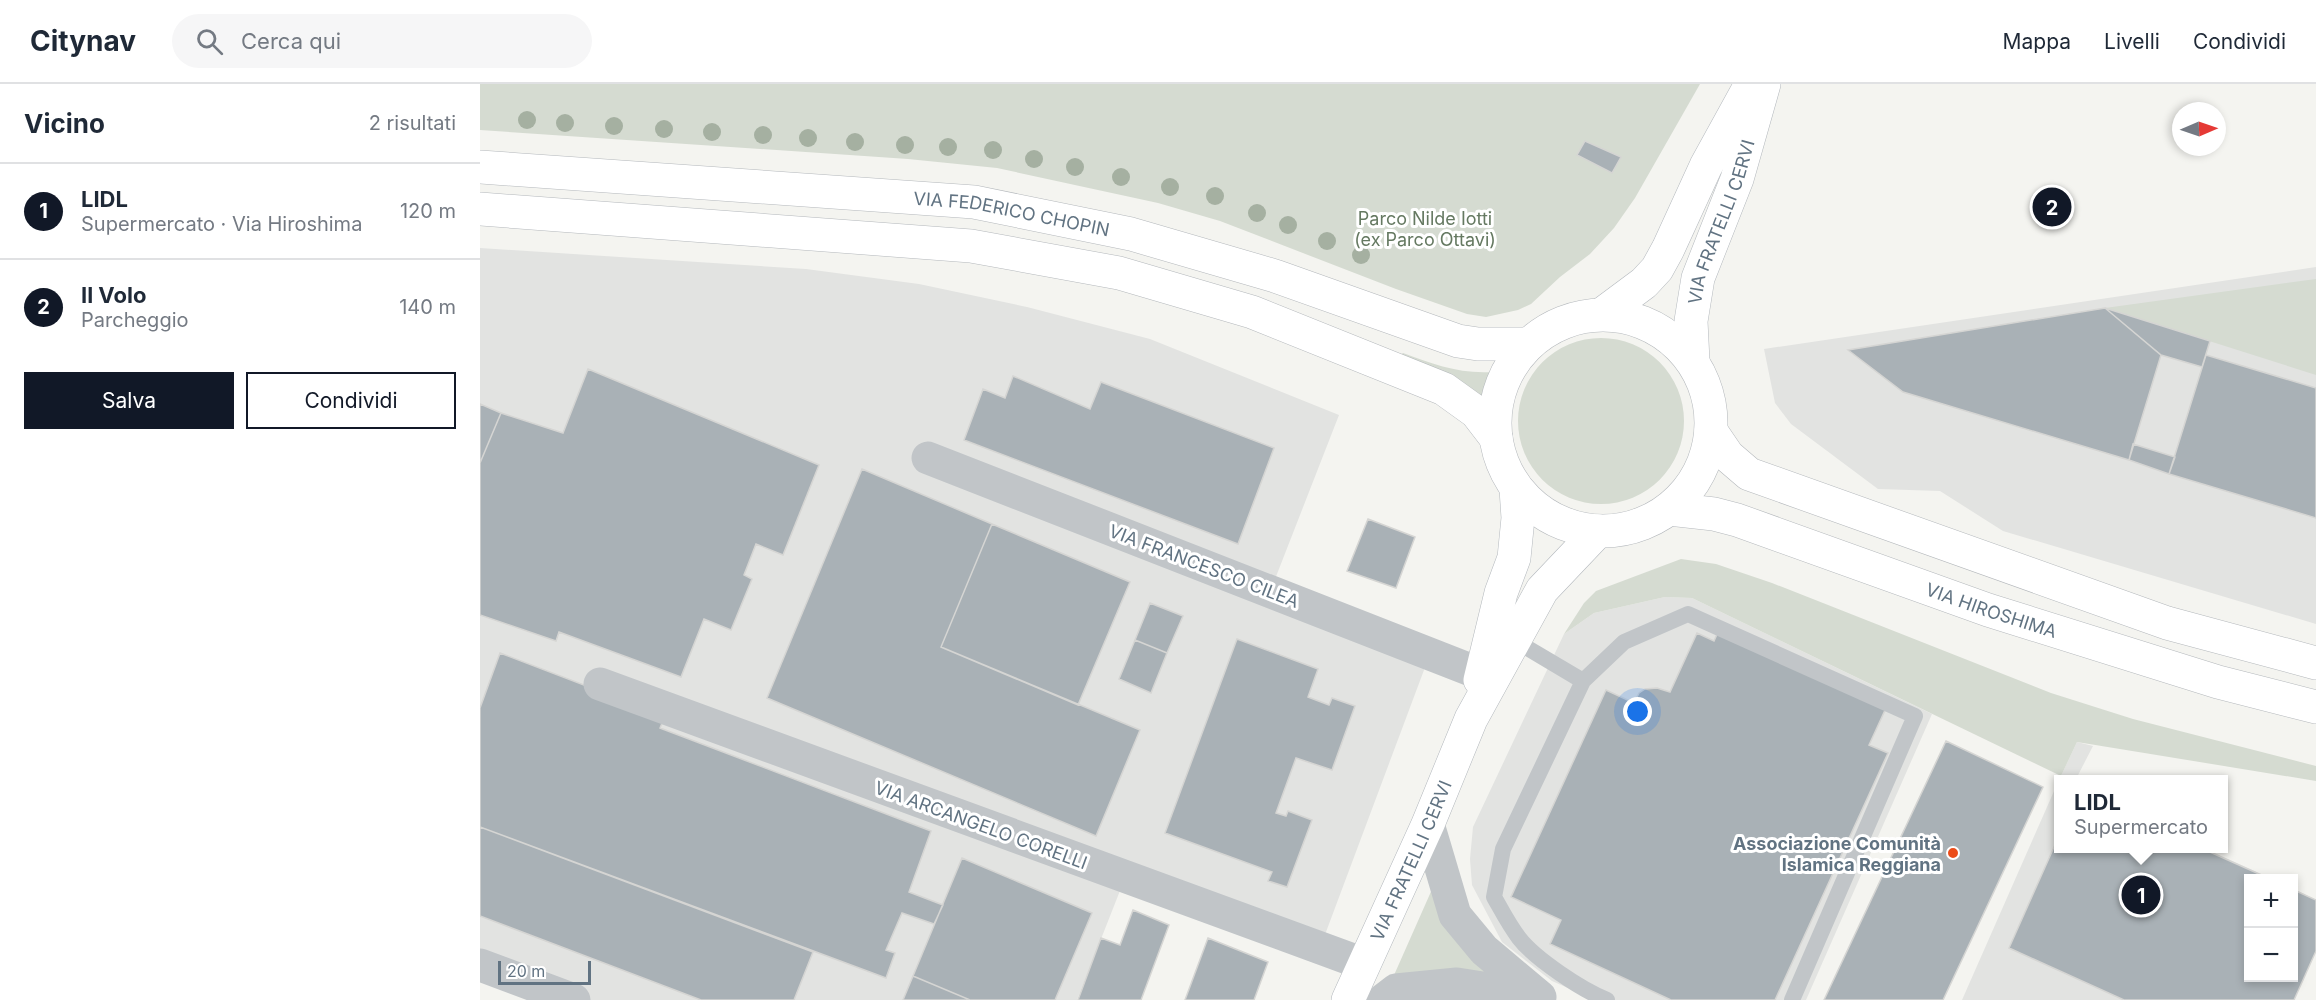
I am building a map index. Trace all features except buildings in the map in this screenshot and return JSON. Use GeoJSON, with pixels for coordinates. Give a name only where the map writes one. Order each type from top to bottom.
{"type":"FeatureCollection","features":[{"type":"Feature","properties":{"kind":"main road","name":"VIA FRATELLI CERVI"},"geometry":{"type":"LineString","coordinates":[[1605,312],[1644,283],[1657,269],[1706,166],[1751,84]]}},
{"type":"Feature","properties":{"kind":"main road","name":"VIA FRATELLI CERVI"},"geometry":{"type":"LineString","coordinates":[[1693,361],[1691,321],[1698,278],[1737,179],[1764,84]]}},
{"type":"Feature","properties":{"kind":"main road","name":"VIA FEDERICO CHOPIN"},"geometry":{"type":"LineString","coordinates":[[480,167],[974,202],[1131,234],[1275,276],[1458,341],[1478,344],[1528,344]]}},
{"type":"Feature","properties":{"kind":"main road","name":"VIA FEDERICO CHOPIN"},"geometry":{"type":"LineString","coordinates":[[480,209],[971,246],[1119,273],[1252,312],[1444,389],[1476,412],[1496,438]]}},
{"type":"Feature","properties":{"kind":"main road","name":"VIA FRATELLI CERVI"},"geometry":{"type":"LineString","coordinates":[[1605,312],[1639,318],[1670,335],[1693,361],[1708,395],[1711,431],[1705,460],[1691,485],[1669,509],[1649,521],[1624,529],[1598,531],[1566,526],[1539,511],[1516,489],[1502,465],[1496,438],[1498,407],[1506,377],[1528,344],[1550,328],[1577,316],[1605,312]]}},
{"type":"Feature","properties":{"kind":"main road"},"geometry":{"type":"LineString","coordinates":[[1711,431],[1728,456],[1749,474],[2167,623],[2316,663]]}},
{"type":"Feature","properties":{"kind":"main road","name":"VIA FRATELLI CERVI"},"geometry":{"type":"LineString","coordinates":[[1471,719],[1501,592],[1514,558],[1518,518],[1516,489]]}},
{"type":"Feature","properties":{"kind":"main road","name":"VIA HIROSHIMA"},"geometry":{"type":"LineString","coordinates":[[1669,509],[1714,514],[1737,520],[2021,621],[2218,682],[2316,707]]}},
{"type":"Feature","properties":{"kind":"main road","name":"VIA FRATELLI CERVI"},"geometry":{"type":"LineString","coordinates":[[1348,1000],[1428,824],[1471,719],[1542,590],[1598,531]]}},
{"type":"Feature","properties":{"kind":"street","name":"VIA FRANCESCO CILEA"},"geometry":{"type":"LineString","coordinates":[[928,458],[1481,674]]}},
{"type":"Feature","properties":{"kind":"street","name":"VIA ARCANGELO CORELLI"},"geometry":{"type":"LineString","coordinates":[[600,684],[952,815],[1364,964]]}},
{"type":"Feature","properties":{"kind":"street"},"geometry":{"type":"LineString","coordinates":[[1428,824],[1455,915],[1484,950],[1543,999]]}},
{"type":"Feature","properties":{"kind":"street"},"geometry":{"type":"LineString","coordinates":[[480,965],[533,993],[574,1000]]}},
{"type":"Feature","properties":{"kind":"street"},"geometry":{"type":"LineString","coordinates":[[1383,1000],[1396,990],[1457,984],[1543,999]]}},
{"type":"Feature","properties":{"kind":"lane"},"geometry":{"type":"LineString","coordinates":[[1607,1000],[1594,995],[1557,971],[1520,939],[1494,897],[1503,849],[1583,681],[1624,642],[1688,614],[1915,716],[1792,1000]]}},
{"type":"Feature","properties":{"kind":"lane"},"geometry":{"type":"LineString","coordinates":[[1514,640],[1583,681]]}},
{"type":"Feature","properties":{"kind":"shaded area"},"geometry":{"type":"Polygon","coordinates":[[[480,248],[806,269],[919,284],[1027,307],[1150,339],[1339,415],[1270,592],[1430,654],[1320,948],[1125,878],[1077,1000],[573,1000],[480,965],[480,248]]]}},
{"type":"Feature","properties":{"kind":"shaded area"},"geometry":{"type":"Polygon","coordinates":[[[2316,267],[2316,624],[2003,531],[1940,491],[1878,489],[1791,424],[1775,403],[1764,349],[2316,267]]]}},
{"type":"Feature","properties":{"kind":"shaded area"},"geometry":{"type":"Polygon","coordinates":[[[1665,597],[1692,598],[1932,714],[1806,1000],[1595,1000],[1552,981],[1502,942],[1472,885],[1470,859],[1473,827],[1564,634],[1594,613],[1665,597]]]}},
{"type":"Feature","properties":{"kind":"shaded area"},"geometry":{"type":"Polygon","coordinates":[[[2077,742],[2093,746],[2078,775],[2061,775],[2077,742]]]}},
{"type":"Feature","properties":{"kind":"shaded area"},"geometry":{"type":"Polygon","coordinates":[[[2054,791],[2054,853],[2215,853],[2261,874],[2244,874],[2244,982],[2298,982],[2294,1000],[1962,1000],[2054,791]]]}},
{"type":"Feature","properties":{"kind":"shaded area"},"geometry":{"type":"Polygon","coordinates":[[[2298,891],[2316,900],[2298,982],[2298,891]]]}},
{"type":"Feature","properties":{"kind":"green space","name":"Parco Nilde Iotti (ex Parco Ottavi)"},"geometry":{"type":"Polygon","coordinates":[[[480,84],[1700,84],[1635,198],[1614,228],[1590,254],[1560,277],[1531,304],[1518,310],[1486,317],[1467,314],[1396,289],[1220,221],[1158,203],[997,168],[908,159],[480,130],[480,84]]]}},
{"type":"Feature","properties":{"kind":"green space"},"geometry":{"type":"Polygon","coordinates":[[[2316,279],[2316,375],[2105,308],[2316,279]]]}},
{"type":"Feature","properties":{"kind":"green space"},"geometry":{"type":"Polygon","coordinates":[[[1601,338],[1633,344],[1660,362],[1678,389],[1684,421],[1678,453],[1660,480],[1633,498],[1601,504],[1569,498],[1542,480],[1524,453],[1518,421],[1524,389],[1542,362],[1569,344],[1601,338]]]}},
{"type":"Feature","properties":{"kind":"green space"},"geometry":{"type":"Polygon","coordinates":[[[1403,353],[1457,370],[1492,372],[1480,403],[1399,356],[1403,353]]]}},
{"type":"Feature","properties":{"kind":"green space"},"geometry":{"type":"Polygon","coordinates":[[[1681,559],[1716,564],[1772,583],[2051,693],[2133,719],[2316,766],[2316,781],[2077,742],[2061,775],[2059,775],[1692,598],[1665,597],[1594,613],[1564,634],[1584,603],[1596,591],[1681,559]]]}},
{"type":"Feature","properties":{"kind":"green space"},"geometry":{"type":"Polygon","coordinates":[[[1441,869],[1455,915],[1540,997],[1383,1000],[1441,869]]]}},
{"type":"Feature","properties":{"kind":"place","name":"Il Volo"},"geometry":{"type":"Point","coordinates":[2052,207]}},
{"type":"Feature","properties":{"kind":"place","name":"Associazione Comunità Islamica Reggiana"},"geometry":{"type":"Point","coordinates":[1953,853]}},
{"type":"Feature","properties":{"kind":"place","name":"LIDL"},"geometry":{"type":"Point","coordinates":[2141,895]}}]}
